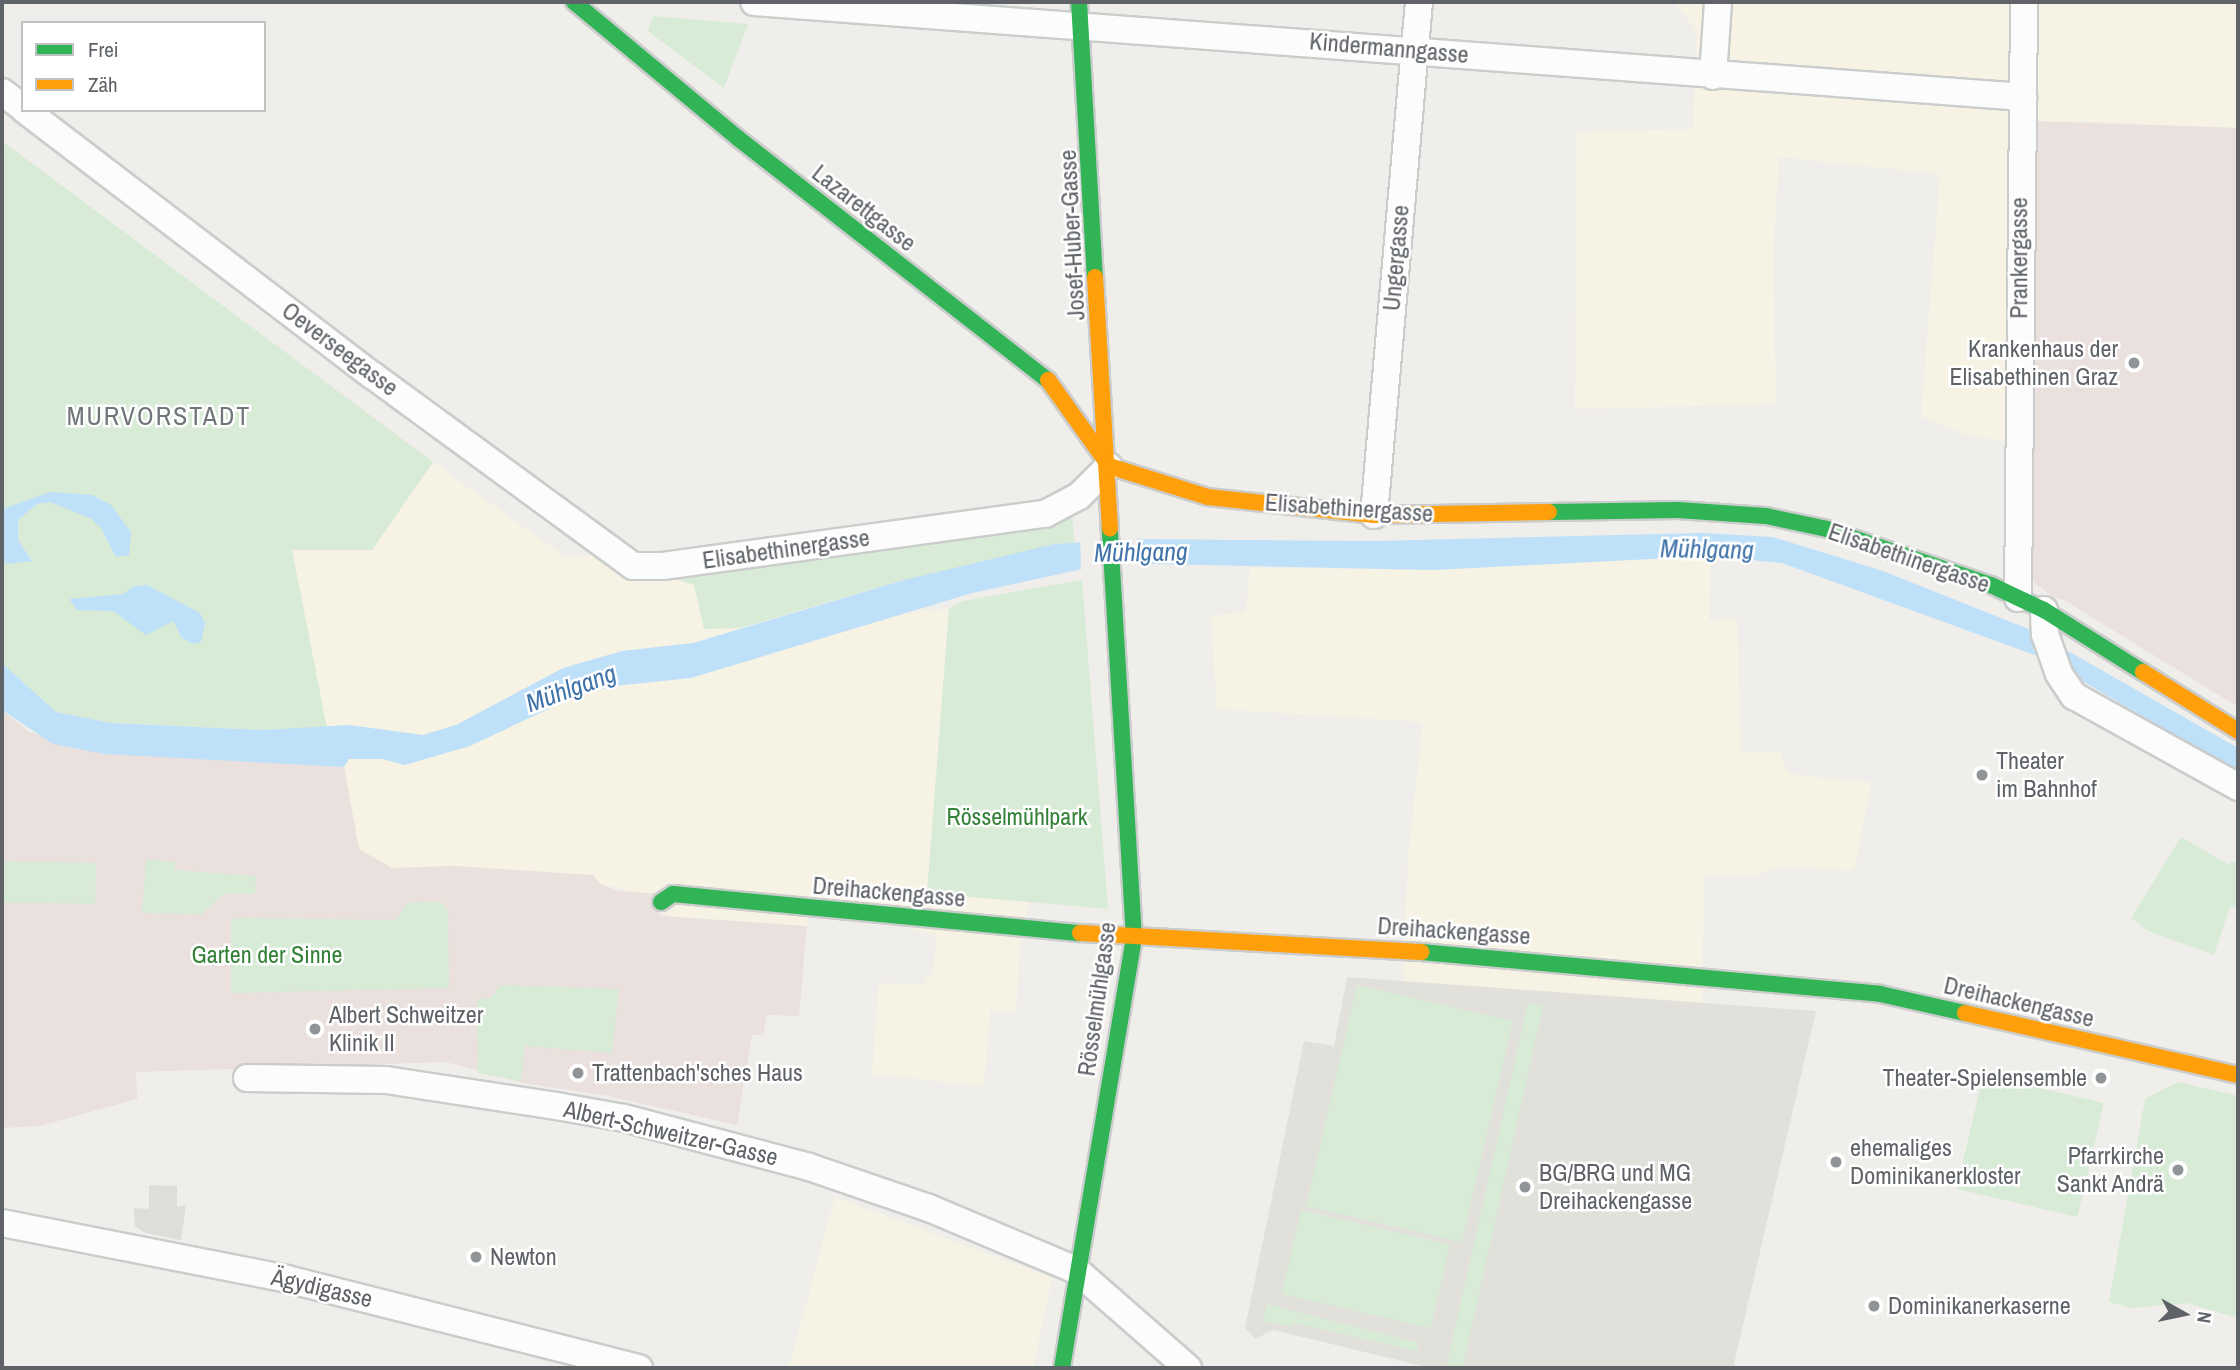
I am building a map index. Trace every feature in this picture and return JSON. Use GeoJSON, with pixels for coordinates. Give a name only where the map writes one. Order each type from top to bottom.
{"type":"FeatureCollection","features":[{"type":"Feature","properties":{"kind":"main road","name":"Lazarettgasse"},"geometry":{"type":"LineString","coordinates":[[575,2],[739,139],[1057,387],[1109,466]]}},
{"type":"Feature","properties":{"kind":"main road","name":"Josef-Huber-Gasse"},"geometry":{"type":"LineString","coordinates":[[1080,13],[1109,466]]}},
{"type":"Feature","properties":{"kind":"main road","name":"Elisabethinergasse"},"geometry":{"type":"LineString","coordinates":[[1109,466],[1208,497],[1374,514],[1678,510],[1766,516],[1827,529],[2018,598],[2045,622],[2238,731]]}},
{"type":"Feature","properties":{"kind":"main road","name":"Rösselmühlgasse"},"geometry":{"type":"LineString","coordinates":[[1062,1368],[1076,1270],[1134,938],[1109,466]]}},
{"type":"Feature","properties":{"kind":"main road","name":"Dreihackengasse"},"geometry":{"type":"LineString","coordinates":[[661,902],[673,894],[1134,938],[1442,953],[1880,994],[2238,1074]]}},
{"type":"Feature","properties":{"kind":"street","name":"Kindermanngasse"},"geometry":{"type":"LineString","coordinates":[[754,2],[1080,13],[1415,49],[1713,76],[2023,97]]}},
{"type":"Feature","properties":{"kind":"street","name":"Ungergasse"},"geometry":{"type":"LineString","coordinates":[[1374,514],[1419,2]]}},
{"type":"Feature","properties":{"kind":"street"},"geometry":{"type":"LineString","coordinates":[[1713,76],[1718,2]]}},
{"type":"Feature","properties":{"kind":"street","name":"Prankergasse"},"geometry":{"type":"LineString","coordinates":[[2018,598],[2024,2]]}},
{"type":"Feature","properties":{"kind":"street","name":"Oeverseegasse"},"geometry":{"type":"LineString","coordinates":[[2,92],[21,107]]}},
{"type":"Feature","properties":{"kind":"street","name":"Oeverseegasse"},"geometry":{"type":"LineString","coordinates":[[28,112],[372,375],[633,566],[663,566]]}},
{"type":"Feature","properties":{"kind":"street","name":"Elisabethinergasse"},"geometry":{"type":"LineString","coordinates":[[663,566],[1045,514],[1079,496],[1109,466]]}},
{"type":"Feature","properties":{"kind":"street"},"geometry":{"type":"LineString","coordinates":[[2045,622],[2059,674],[2074,696],[2238,787]]}},
{"type":"Feature","properties":{"kind":"street","name":"Albert-Schweitzer-Gasse"},"geometry":{"type":"LineString","coordinates":[[247,1078],[386,1080],[624,1118],[810,1167],[929,1208],[1076,1270],[1188,1368]]}},
{"type":"Feature","properties":{"kind":"street","name":"Ägydigasse"},"geometry":{"type":"LineString","coordinates":[[2,1223],[288,1279],[639,1368]]}},
{"type":"Feature","properties":{"kind":"shaded area"},"geometry":{"type":"Polygon","coordinates":[[[1674,2],[2238,2],[2238,128],[2077,121],[2007,441],[1967,435],[1921,416],[1940,174],[1779,157],[1773,253],[1776,404],[1575,409],[1577,132],[1693,129],[1697,31],[1674,2]]]}},
{"type":"Feature","properties":{"kind":"shaded area","name":"Krankenhaus der Elisabethinen Graz"},"geometry":{"type":"Polygon","coordinates":[[[2035,121],[2238,128],[2238,707],[2064,600],[2053,597],[2031,580],[2029,289],[2035,121]]]}},
{"type":"Feature","properties":{"kind":"shaded area"},"geometry":{"type":"Polygon","coordinates":[[[433,462],[565,557],[602,555],[694,585],[704,629],[949,609],[927,893],[1029,902],[1020,943],[1016,1012],[990,1010],[984,1086],[872,1074],[879,983],[923,985],[934,970],[936,936],[808,896],[807,926],[668,916],[641,893],[600,884],[455,866],[392,868],[359,849],[344,767],[324,721],[292,550],[372,550],[433,462]]]}},
{"type":"Feature","properties":{"kind":"shaded area"},"geometry":{"type":"Polygon","coordinates":[[[1711,556],[1709,620],[1737,619],[1741,752],[1780,752],[1789,774],[1871,783],[1854,871],[1784,866],[1752,876],[1704,876],[1702,1003],[1403,981],[1408,858],[1423,722],[1217,709],[1211,616],[1246,612],[1250,568],[1434,570],[1711,556]]]}},
{"type":"Feature","properties":{"kind":"shaded area"},"geometry":{"type":"Polygon","coordinates":[[[2,710],[30,733],[228,760],[344,767],[359,849],[392,868],[455,866],[593,875],[600,884],[618,891],[662,894],[660,916],[807,926],[799,1016],[767,1015],[763,1035],[752,1035],[737,1125],[608,1096],[523,1083],[446,1062],[136,1072],[137,1099],[39,1126],[2,1128],[2,710]]]}},
{"type":"Feature","properties":{"kind":"shaded area","name":"BG/BRG und MG Dreihackengasse"},"geometry":{"type":"Polygon","coordinates":[[[1347,977],[1816,1011],[1733,1368],[1431,1368],[1273,1330],[1255,1339],[1245,1328],[1304,1041],[1334,1046],[1347,977]]]}},
{"type":"Feature","properties":{"kind":"shaded area"},"geometry":{"type":"Polygon","coordinates":[[[149,1185],[177,1186],[177,1207],[186,1205],[181,1240],[145,1233],[135,1226],[134,1208],[149,1209],[149,1185]]]}},
{"type":"Feature","properties":{"kind":"shaded area"},"geometry":{"type":"Polygon","coordinates":[[[835,1197],[1052,1278],[1033,1368],[789,1368],[835,1197]]]}},
{"type":"Feature","properties":{"kind":"green space"},"geometry":{"type":"Polygon","coordinates":[[[653,16],[748,24],[724,88],[648,31],[653,16]]]}},
{"type":"Feature","properties":{"kind":"green space"},"geometry":{"type":"Polygon","coordinates":[[[2,141],[433,462],[372,550],[292,550],[327,728],[264,730],[111,723],[56,712],[2,663],[2,141]]]}},
{"type":"Feature","properties":{"kind":"green space"},"geometry":{"type":"Polygon","coordinates":[[[1072,513],[1074,542],[904,580],[740,628],[704,629],[694,585],[661,574],[1072,513]]]}},
{"type":"Feature","properties":{"kind":"green space","name":"Rösselmühlpark"},"geometry":{"type":"Polygon","coordinates":[[[1082,580],[1108,909],[927,893],[949,609],[962,601],[1082,580]]]}},
{"type":"Feature","properties":{"kind":"green space"},"geometry":{"type":"Polygon","coordinates":[[[2181,837],[2229,865],[2231,861],[2238,864],[2238,909],[2230,906],[2214,955],[2148,931],[2131,918],[2181,837]]]}},
{"type":"Feature","properties":{"kind":"green space"},"geometry":{"type":"Polygon","coordinates":[[[146,859],[175,862],[175,870],[256,876],[255,894],[224,894],[202,914],[142,913],[146,859]]]}},
{"type":"Feature","properties":{"kind":"green space"},"geometry":{"type":"Polygon","coordinates":[[[2,861],[96,863],[95,904],[2,902],[2,861]]]}},
{"type":"Feature","properties":{"kind":"green space","name":"Garten der Sinne"},"geometry":{"type":"Polygon","coordinates":[[[441,902],[448,911],[449,988],[231,993],[231,922],[235,918],[396,920],[407,903],[441,902]]]}},
{"type":"Feature","properties":{"kind":"green space"},"geometry":{"type":"Polygon","coordinates":[[[501,985],[619,989],[612,1053],[525,1046],[521,1081],[478,1073],[477,999],[490,998],[501,985]]]}},
{"type":"Feature","properties":{"kind":"green space"},"geometry":{"type":"Polygon","coordinates":[[[1357,985],[1513,1021],[1462,1242],[1306,1206],[1357,985]]]}},
{"type":"Feature","properties":{"kind":"green space"},"geometry":{"type":"Polygon","coordinates":[[[1528,1003],[1543,1006],[1465,1357],[1462,1368],[1446,1368],[1528,1003]]]}},
{"type":"Feature","properties":{"kind":"green space"},"geometry":{"type":"Polygon","coordinates":[[[1983,1075],[2104,1103],[2078,1217],[1957,1189],[1983,1075]]]}},
{"type":"Feature","properties":{"kind":"green space"},"geometry":{"type":"Polygon","coordinates":[[[2178,1082],[2238,1096],[2238,1318],[2187,1303],[2131,1308],[2109,1302],[2145,1099],[2178,1082]]]}},
{"type":"Feature","properties":{"kind":"green space"},"geometry":{"type":"Polygon","coordinates":[[[1301,1210],[1450,1244],[1431,1328],[1282,1294],[1301,1210]]]}},
{"type":"Feature","properties":{"kind":"green space"},"geometry":{"type":"Polygon","coordinates":[[[1267,1304],[1419,1343],[1417,1351],[1294,1323],[1293,1327],[1263,1321],[1267,1304]]]}},
{"type":"Feature","properties":{"kind":"water"},"geometry":{"type":"Polygon","coordinates":[[[50,492],[92,495],[111,505],[131,532],[129,555],[116,557],[101,528],[90,518],[50,502],[37,504],[18,520],[18,540],[32,561],[6,564],[2,557],[2,509],[50,492]]]}},
{"type":"Feature","properties":{"kind":"water","name":"Mühlgang"},"geometry":{"type":"Polygon","coordinates":[[[1702,533],[1773,537],[1883,571],[2031,630],[2238,748],[2238,772],[2043,658],[1782,563],[1709,556],[1434,570],[1110,563],[972,593],[691,678],[614,686],[574,697],[470,746],[405,765],[382,759],[349,759],[344,767],[104,754],[53,744],[2,710],[2,663],[56,712],[111,723],[264,730],[349,725],[423,735],[456,725],[563,668],[622,651],[693,643],[904,580],[1055,544],[1135,539],[1374,541],[1702,533]]]}},
{"type":"Feature","properties":{"kind":"water"},"geometry":{"type":"Polygon","coordinates":[[[147,585],[200,613],[205,623],[201,642],[193,644],[182,638],[173,621],[146,635],[113,611],[77,610],[69,599],[124,594],[132,587],[147,585]]]}},
{"type":"Feature","properties":{"kind":"pier"},"geometry":{"type":"Polygon","coordinates":[[[1137,536],[1139,564],[1081,570],[1080,538],[1137,536]]]}},
{"type":"Feature","properties":{"kind":"traffic: fast"},"geometry":{"type":"LineString","coordinates":[[574,2],[739,139],[1048,380]]}},
{"type":"Feature","properties":{"kind":"traffic: fast"},"geometry":{"type":"LineString","coordinates":[[1079,2],[1095,277]]}},
{"type":"Feature","properties":{"kind":"traffic: fast"},"geometry":{"type":"LineString","coordinates":[[1549,512],[1678,510],[1766,516],[1827,529],[1991,585],[2044,610],[2143,672]]}},
{"type":"Feature","properties":{"kind":"traffic: fast"},"geometry":{"type":"LineString","coordinates":[[1062,1368],[1134,938],[1110,529]]}},
{"type":"Feature","properties":{"kind":"traffic: fast"},"geometry":{"type":"LineString","coordinates":[[661,902],[673,894],[1080,933]]}},
{"type":"Feature","properties":{"kind":"traffic: fast"},"geometry":{"type":"LineString","coordinates":[[1421,952],[1880,994],[1965,1013]]}},
{"type":"Feature","properties":{"kind":"traffic: slow"},"geometry":{"type":"LineString","coordinates":[[1095,277],[1110,529]]}},
{"type":"Feature","properties":{"kind":"traffic: slow"},"geometry":{"type":"LineString","coordinates":[[1048,380],[1108,464]]}},
{"type":"Feature","properties":{"kind":"traffic: slow"},"geometry":{"type":"LineString","coordinates":[[1109,466],[1208,497],[1374,515],[1549,512]]}},
{"type":"Feature","properties":{"kind":"traffic: slow"},"geometry":{"type":"LineString","coordinates":[[2143,672],[2238,731]]}},
{"type":"Feature","properties":{"kind":"traffic: slow"},"geometry":{"type":"LineString","coordinates":[[1080,933],[1421,952]]}},
{"type":"Feature","properties":{"kind":"traffic: slow"},"geometry":{"type":"LineString","coordinates":[[1965,1013],[2238,1075]]}},
{"type":"Feature","properties":{"kind":"place","name":"Krankenhaus der Elisabethinen Graz"},"geometry":{"type":"Point","coordinates":[2134,363]}},
{"type":"Feature","properties":{"kind":"place","name":"Theater im Bahnhof"},"geometry":{"type":"Point","coordinates":[1982,775]}},
{"type":"Feature","properties":{"kind":"place","name":"Albert Schweitzer Klinik II"},"geometry":{"type":"Point","coordinates":[315,1029]}},
{"type":"Feature","properties":{"kind":"place","name":"Trattenbach'sches Haus"},"geometry":{"type":"Point","coordinates":[578,1073]}},
{"type":"Feature","properties":{"kind":"place","name":"Theater-Spielensemble"},"geometry":{"type":"Point","coordinates":[2101,1078]}},
{"type":"Feature","properties":{"kind":"place","name":"ehemaliges Dominikanerkloster"},"geometry":{"type":"Point","coordinates":[1836,1162]}},
{"type":"Feature","properties":{"kind":"place","name":"Pfarrkirche Sankt Andrä"},"geometry":{"type":"Point","coordinates":[2178,1170]}},
{"type":"Feature","properties":{"kind":"place","name":"BG/BRG und MG Dreihackengasse"},"geometry":{"type":"Point","coordinates":[1525,1187]}},
{"type":"Feature","properties":{"kind":"place","name":"Newton"},"geometry":{"type":"Point","coordinates":[476,1257]}},
{"type":"Feature","properties":{"kind":"place","name":"Dominikanerkaserne"},"geometry":{"type":"Point","coordinates":[1874,1306]}},
{"type":"Feature","properties":{"kind":"district","name":"MURVORSTADT"},"geometry":{"type":"Point","coordinates":[159,416]}}]}
